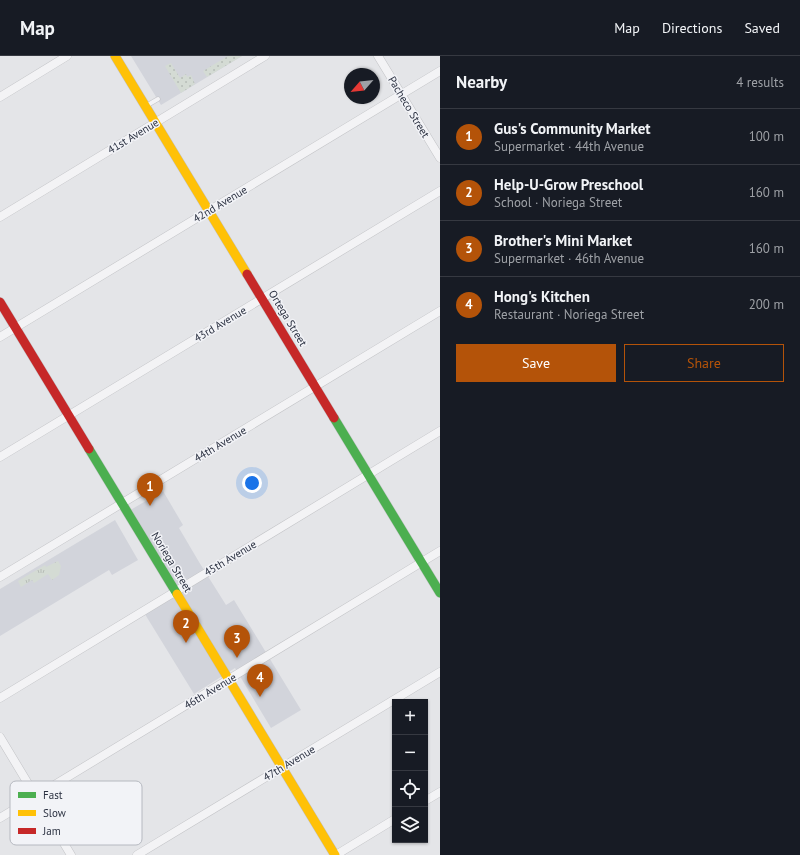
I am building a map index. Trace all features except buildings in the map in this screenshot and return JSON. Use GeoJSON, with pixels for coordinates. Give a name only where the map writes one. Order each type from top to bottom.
{"type":"FeatureCollection","features":[{"type":"Feature","properties":{"kind":"street"},"geometry":{"type":"LineString","coordinates":[[0,96],[67,56]]}},
{"type":"Feature","properties":{"kind":"street","name":"Ortega Street"},"geometry":{"type":"LineString","coordinates":[[115,56],[440,593]]}},
{"type":"Feature","properties":{"kind":"street","name":"41st Avenue"},"geometry":{"type":"LineString","coordinates":[[0,217],[265,56]]}},
{"type":"Feature","properties":{"kind":"street","name":"Pacheco Street"},"geometry":{"type":"LineString","coordinates":[[378,56],[440,158]]}},
{"type":"Feature","properties":{"kind":"street","name":"42nd Avenue"},"geometry":{"type":"LineString","coordinates":[[0,337],[440,71]]}},
{"type":"Feature","properties":{"kind":"street","name":"43rd Avenue"},"geometry":{"type":"LineString","coordinates":[[0,457],[440,191]]}},
{"type":"Feature","properties":{"kind":"street","name":"Noriega Street"},"geometry":{"type":"LineString","coordinates":[[0,302],[335,855]]}},
{"type":"Feature","properties":{"kind":"street","name":"44th Avenue"},"geometry":{"type":"LineString","coordinates":[[0,577],[440,311]]}},
{"type":"Feature","properties":{"kind":"street","name":"45th Avenue"},"geometry":{"type":"LineString","coordinates":[[0,698],[440,431]]}},
{"type":"Feature","properties":{"kind":"street","name":"46th Avenue"},"geometry":{"type":"LineString","coordinates":[[61,781],[440,552]]}},
{"type":"Feature","properties":{"kind":"street","name":"47th Avenue"},"geometry":{"type":"LineString","coordinates":[[137,855],[440,672]]}},
{"type":"Feature","properties":{"kind":"street"},"geometry":{"type":"LineString","coordinates":[[0,737],[27,781]]}},
{"type":"Feature","properties":{"kind":"street"},"geometry":{"type":"LineString","coordinates":[[428,799],[440,792]]}},
{"type":"Feature","properties":{"kind":"street","name":"46th Avenue"},"geometry":{"type":"LineString","coordinates":[[0,818],[10,812]]}},
{"type":"Feature","properties":{"kind":"street"},"geometry":{"type":"LineString","coordinates":[[335,855],[392,821]]}},
{"type":"Feature","properties":{"kind":"street"},"geometry":{"type":"LineString","coordinates":[[65,845],[71,855]]}},
{"type":"Feature","properties":{"kind":"lane"},"geometry":{"type":"LineString","coordinates":[[146,106],[158,99]]}},
{"type":"Feature","properties":{"kind":"shaded area"},"geometry":{"type":"Polygon","coordinates":[[[131,56],[242,56],[161,105],[131,56]]]}},
{"type":"Feature","properties":{"kind":"shaded area"},"geometry":{"type":"Polygon","coordinates":[[[163,491],[183,525],[179,528],[226,605],[234,600],[301,710],[271,728],[235,668],[194,694],[143,611],[175,591],[127,512],[163,491]]]}},
{"type":"Feature","properties":{"kind":"shaded area"},"geometry":{"type":"Polygon","coordinates":[[[115,520],[138,560],[112,575],[109,570],[0,636],[0,589],[115,520]]]}},
{"type":"Feature","properties":{"kind":"green space"},"geometry":{"type":"Polygon","coordinates":[[[228,56],[242,56],[207,77],[203,71],[228,56]]]}},
{"type":"Feature","properties":{"kind":"green space"},"geometry":{"type":"Polygon","coordinates":[[[171,63],[180,78],[186,74],[187,77],[191,75],[195,84],[181,93],[165,66],[171,63]]]}},
{"type":"Feature","properties":{"kind":"green space"},"geometry":{"type":"Polygon","coordinates":[[[58,561],[61,566],[59,575],[52,580],[48,574],[34,583],[32,580],[21,587],[18,581],[45,565],[46,567],[58,561]]]}},
{"type":"Feature","properties":{"kind":"traffic: fast"},"geometry":{"type":"LineString","coordinates":[[334,418],[440,593]]}},
{"type":"Feature","properties":{"kind":"traffic: fast"},"geometry":{"type":"LineString","coordinates":[[89,449],[177,594]]}},
{"type":"Feature","properties":{"kind":"traffic: slow"},"geometry":{"type":"LineString","coordinates":[[115,56],[247,274]]}},
{"type":"Feature","properties":{"kind":"traffic: slow"},"geometry":{"type":"LineString","coordinates":[[177,594],[335,855]]}},
{"type":"Feature","properties":{"kind":"traffic: jam"},"geometry":{"type":"LineString","coordinates":[[247,274],[334,418]]}},
{"type":"Feature","properties":{"kind":"traffic: jam"},"geometry":{"type":"LineString","coordinates":[[0,302],[89,449]]}},
{"type":"Feature","properties":{"kind":"place","name":"Gus's Community Market"},"geometry":{"type":"Point","coordinates":[150,506]}},
{"type":"Feature","properties":{"kind":"place","name":"Help-U-Grow Preschool"},"geometry":{"type":"Point","coordinates":[186,643]}},
{"type":"Feature","properties":{"kind":"place","name":"Brother's Mini Market"},"geometry":{"type":"Point","coordinates":[237,658]}},
{"type":"Feature","properties":{"kind":"place","name":"Hong's Kitchen"},"geometry":{"type":"Point","coordinates":[260,697]}}]}
